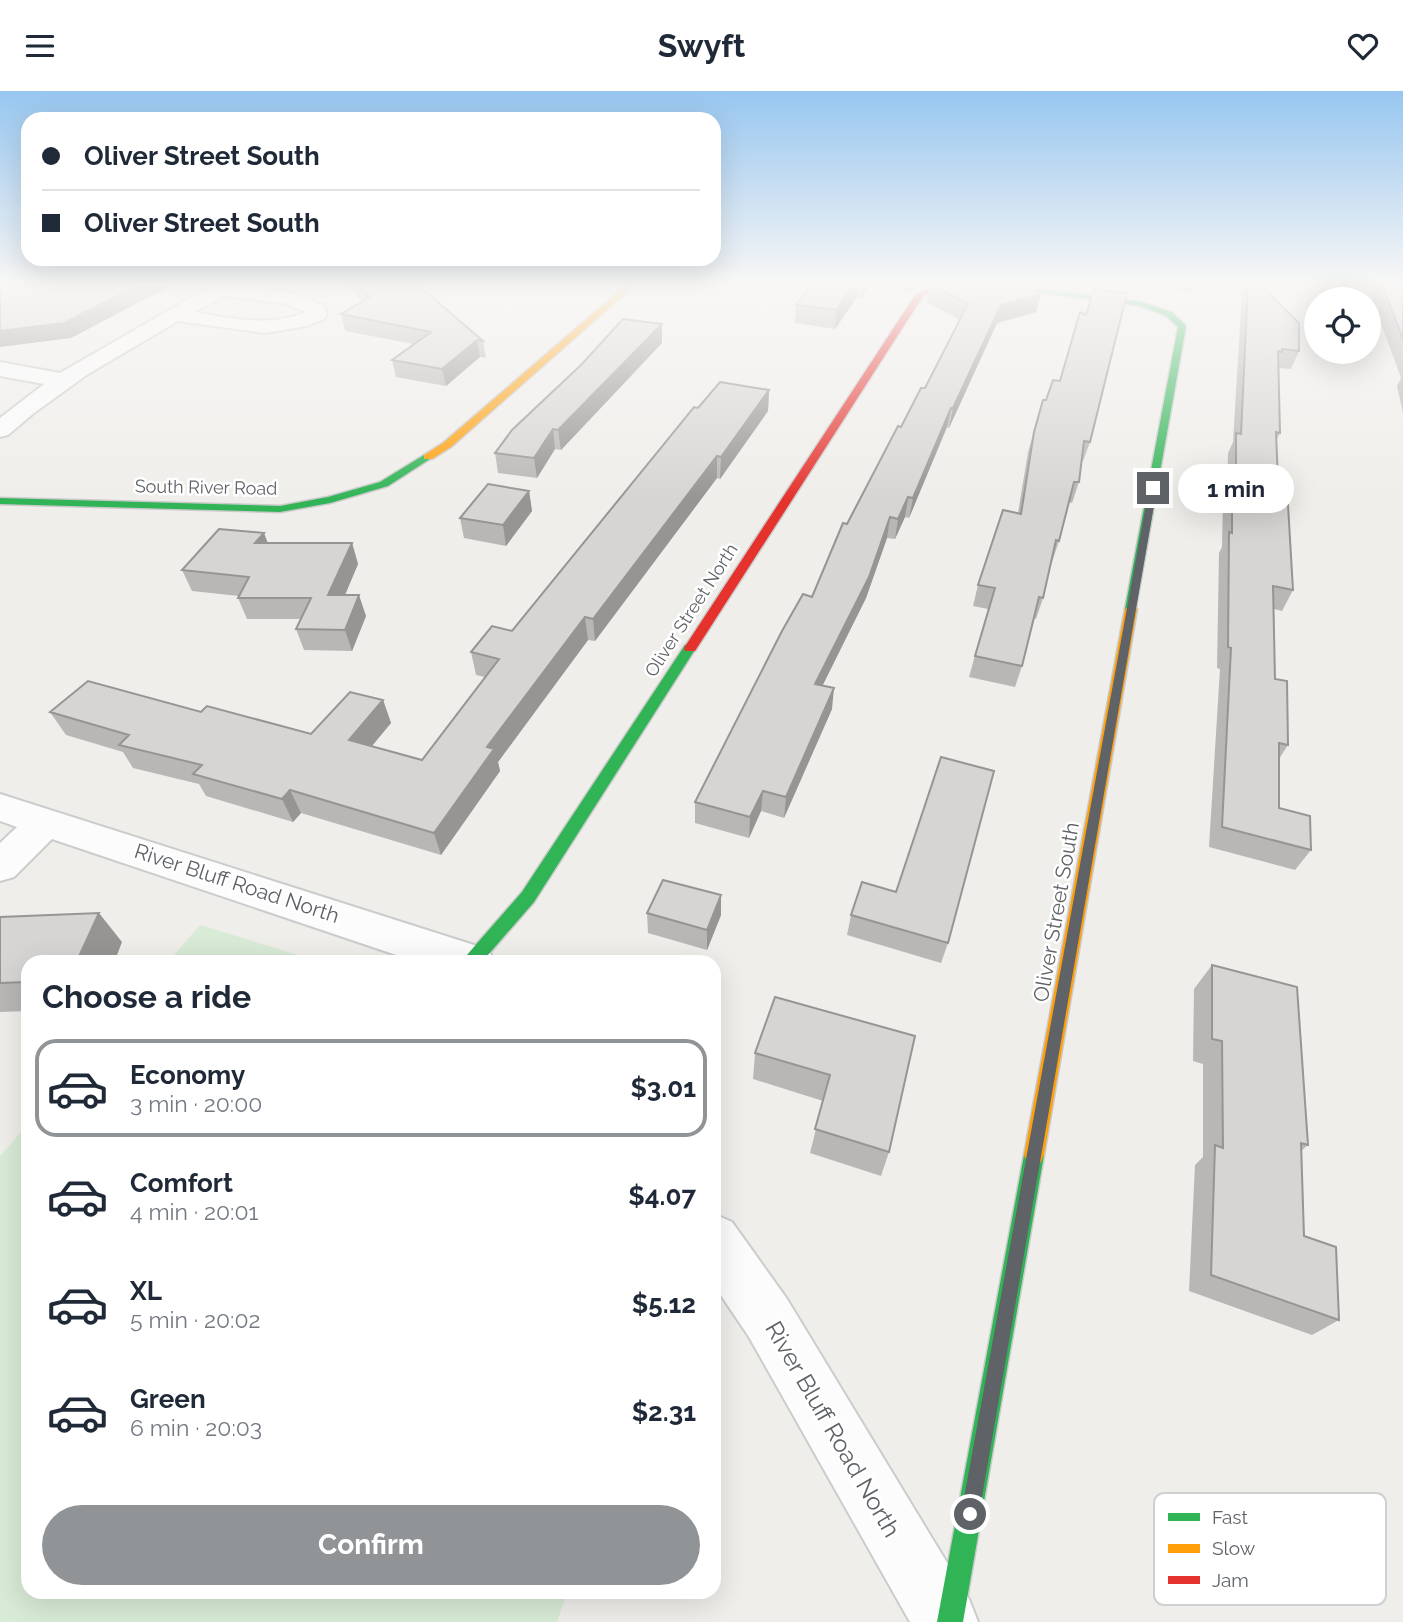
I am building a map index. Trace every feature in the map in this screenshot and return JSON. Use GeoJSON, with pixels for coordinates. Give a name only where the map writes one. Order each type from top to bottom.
{"type":"FeatureCollection","features":[{"type":"Feature","properties":{"kind":"street"},"geometry":{"type":"LineString","coordinates":[[0,431],[27,404],[61,380],[103,356]]}},
{"type":"Feature","properties":{"kind":"street","name":"South River Road"},"geometry":{"type":"LineString","coordinates":[[0,501],[280,509],[330,500],[384,484],[447,445],[549,356]]}},
{"type":"Feature","properties":{"kind":"street","name":"Oliver Street North"},"geometry":{"type":"LineString","coordinates":[[479,955],[528,897],[880,356]]}},
{"type":"Feature","properties":{"kind":"street","name":"Oliver Street South"},"geometry":{"type":"LineString","coordinates":[[948,1622],[1177,356]]}},
{"type":"Feature","properties":{"kind":"street"},"geometry":{"type":"LineString","coordinates":[[0,369],[61,380]]}},
{"type":"Feature","properties":{"kind":"street","name":"River Bluff Road North"},"geometry":{"type":"LineString","coordinates":[[0,807],[452,955]]}},
{"type":"Feature","properties":{"kind":"street"},"geometry":{"type":"LineString","coordinates":[[0,866],[47,821]]}},
{"type":"Feature","properties":{"kind":"street","name":"River Bluff Road North"},"geometry":{"type":"LineString","coordinates":[[721,1250],[768,1318],[948,1622]]}},
{"type":"Feature","properties":{"kind":"green space"},"geometry":{"type":"Polygon","coordinates":[[[200,925],[298,955],[174,955],[200,925]]]}},
{"type":"Feature","properties":{"kind":"green space"},"geometry":{"type":"Polygon","coordinates":[[[21,1132],[21,1599],[565,1599],[557,1622],[0,1622],[0,1156],[21,1132]]]}},
{"type":"Feature","properties":{"kind":"building"},"geometry":{"type":"Polygon","coordinates":[[[397,356],[457,356],[442,369],[392,360],[397,356]]]}},
{"type":"Feature","properties":{"kind":"building"},"geometry":{"type":"Polygon","coordinates":[[[589,356],[630,356],[558,430],[553,429],[534,458],[495,453],[512,430],[589,356]]]}},
{"type":"Feature","properties":{"kind":"building"},"geometry":{"type":"Polygon","coordinates":[[[941,356],[977,356],[951,408],[913,498],[908,497],[898,519],[890,517],[869,577],[815,684],[834,688],[786,797],[763,791],[750,817],[695,802],[782,631],[803,594],[812,597],[843,523],[847,524],[898,426],[901,427],[921,388],[925,388],[941,356]]]}},
{"type":"Feature","properties":{"kind":"building"},"geometry":{"type":"Polygon","coordinates":[[[1067,356],[1111,356],[1090,442],[1084,441],[1079,482],[1074,482],[1059,541],[1056,540],[1043,598],[1039,597],[1022,666],[975,656],[995,588],[978,585],[1003,510],[1021,514],[1034,432],[1043,400],[1046,400],[1053,380],[1060,381],[1067,356]]]}},
{"type":"Feature","properties":{"kind":"building"},"geometry":{"type":"Polygon","coordinates":[[[1245,356],[1278,356],[1280,433],[1276,432],[1279,504],[1288,505],[1293,590],[1273,586],[1275,679],[1287,681],[1288,745],[1279,743],[1279,808],[1310,816],[1311,850],[1222,827],[1231,648],[1228,647],[1229,532],[1232,533],[1232,479],[1236,480],[1236,433],[1241,434],[1245,356]]]}},
{"type":"Feature","properties":{"kind":"building"},"geometry":{"type":"Polygon","coordinates":[[[720,382],[769,390],[721,457],[717,456],[593,619],[585,617],[487,747],[494,749],[434,833],[290,790],[282,799],[193,774],[202,765],[119,745],[129,735],[50,712],[88,681],[201,712],[207,706],[311,734],[350,692],[383,700],[349,740],[422,760],[499,659],[471,652],[492,626],[512,631],[694,407],[698,408],[720,382]]]}},
{"type":"Feature","properties":{"kind":"building"},"geometry":{"type":"Polygon","coordinates":[[[488,484],[529,491],[503,525],[460,518],[488,484]]]}},
{"type":"Feature","properties":{"kind":"building"},"geometry":{"type":"Polygon","coordinates":[[[219,529],[264,533],[255,543],[352,543],[328,595],[359,595],[345,630],[296,629],[311,598],[238,598],[249,577],[182,570],[219,529]]]}},
{"type":"Feature","properties":{"kind":"building"},"geometry":{"type":"Polygon","coordinates":[[[941,757],[994,771],[948,943],[851,915],[862,882],[896,892],[941,757]]]}},
{"type":"Feature","properties":{"kind":"building"},"geometry":{"type":"Polygon","coordinates":[[[663,880],[721,895],[707,930],[647,913],[663,880]]]}},
{"type":"Feature","properties":{"kind":"building"},"geometry":{"type":"Polygon","coordinates":[[[99,913],[80,955],[21,955],[21,982],[0,983],[0,917],[99,913]]]}},
{"type":"Feature","properties":{"kind":"building"},"geometry":{"type":"Polygon","coordinates":[[[1212,965],[1297,987],[1308,1145],[1301,1143],[1304,1236],[1336,1247],[1339,1320],[1211,1275],[1215,1145],[1223,1148],[1222,1041],[1212,1039],[1212,965]]]}},
{"type":"Feature","properties":{"kind":"building"},"geometry":{"type":"Polygon","coordinates":[[[775,997],[915,1036],[889,1152],[815,1129],[830,1075],[755,1053],[775,997]]]}},
{"type":"Feature","properties":{"kind":"traffic: fast"},"geometry":{"type":"LineString","coordinates":[[1131,609],[1177,356]]}},
{"type":"Feature","properties":{"kind":"traffic: fast"},"geometry":{"type":"LineString","coordinates":[[0,501],[280,509],[330,500],[384,484],[428,457]]}},
{"type":"Feature","properties":{"kind":"traffic: fast"},"geometry":{"type":"LineString","coordinates":[[477,955],[528,897],[690,648]]}},
{"type":"Feature","properties":{"kind":"traffic: fast"},"geometry":{"type":"LineString","coordinates":[[950,1622],[1034,1155]]}},
{"type":"Feature","properties":{"kind":"traffic: slow"},"geometry":{"type":"LineString","coordinates":[[428,457],[447,445],[549,356]]}},
{"type":"Feature","properties":{"kind":"traffic: slow"},"geometry":{"type":"LineString","coordinates":[[1034,1155],[1131,609]]}},
{"type":"Feature","properties":{"kind":"traffic: jam"},"geometry":{"type":"LineString","coordinates":[[690,648],[879,356]]}},
{"type":"Feature","properties":{"kind":"route"},"geometry":{"type":"LineString","coordinates":[[970,1514],[1153,488]]}}]}
